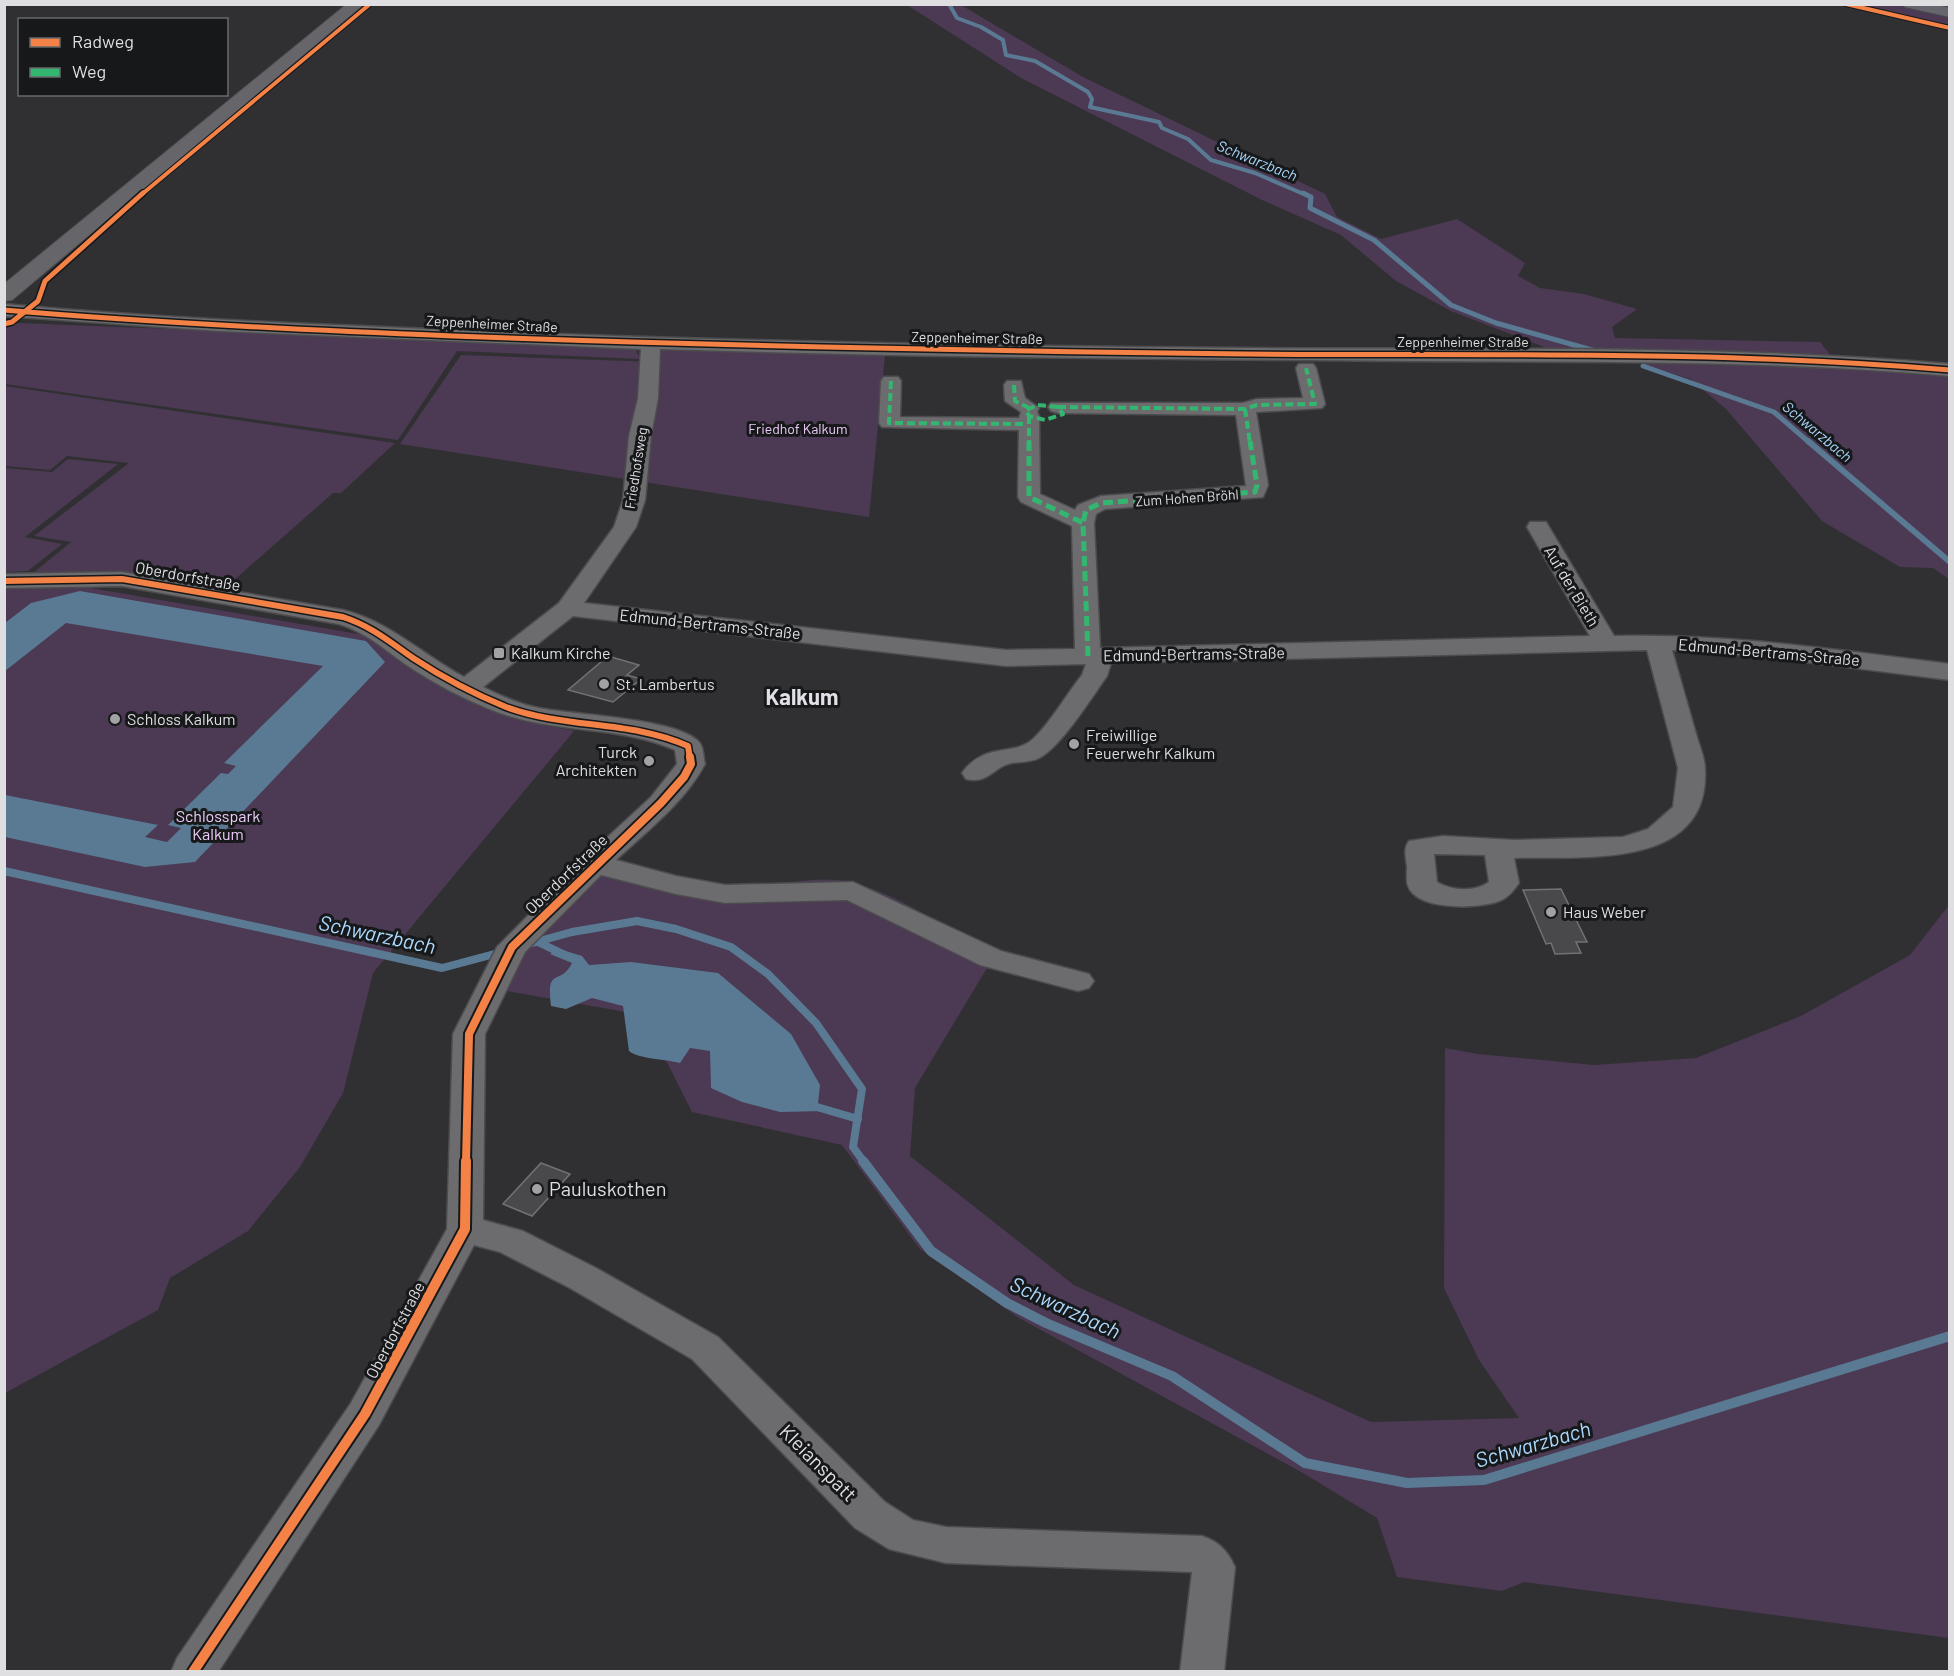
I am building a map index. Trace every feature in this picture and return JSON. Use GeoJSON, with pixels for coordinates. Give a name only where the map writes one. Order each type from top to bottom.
{"type":"FeatureCollection","features":[{"type":"Feature","properties":{"kind":"highway"},"geometry":{"type":"LineString","coordinates":[[1910,4],[1950,13]]}},
{"type":"Feature","properties":{"kind":"highway"},"geometry":{"type":"LineString","coordinates":[[1933,4],[1950,8]]}},
{"type":"Feature","properties":{"kind":"main road"},"geometry":{"type":"LineString","coordinates":[[4,295],[357,4]]}},
{"type":"Feature","properties":{"kind":"street","name":"Zeppenheimer Straße"},"geometry":{"type":"LineString","coordinates":[[4,310],[169,323],[651,345],[901,351],[1641,357],[1858,362],[1950,370]]}},
{"type":"Feature","properties":{"kind":"street","name":"Friedhofsweg"},"geometry":{"type":"LineString","coordinates":[[568,608],[625,527],[634,500],[640,436],[648,398],[651,345]]}},
{"type":"Feature","properties":{"kind":"street"},"geometry":{"type":"LineString","coordinates":[[891,381],[889,423],[1028,416],[1038,420],[1054,419],[1063,414],[1058,407],[1245,409],[1257,405],[1315,404],[1306,368]]}},
{"type":"Feature","properties":{"kind":"street"},"geometry":{"type":"LineString","coordinates":[[976,774],[998,757],[1028,754],[1042,745],[1094,676],[1083,523],[1029,497],[1028,416],[1015,401],[1014,385]]}},
{"type":"Feature","properties":{"kind":"street","name":"Zum Hohen Bröhl"},"geometry":{"type":"LineString","coordinates":[[1083,523],[1086,510],[1101,504],[1255,492],[1257,485],[1245,409]]}},
{"type":"Feature","properties":{"kind":"street","name":"Auf der Bieth"},"geometry":{"type":"LineString","coordinates":[[1538,527],[1607,644]]}},
{"type":"Feature","properties":{"kind":"street","name":"Oberdorfstraße"},"geometry":{"type":"LineString","coordinates":[[4,581],[122,579],[343,616],[381,631],[423,664],[518,711],[646,733],[675,739],[688,746],[691,765],[661,804],[595,864],[512,947],[469,1034],[465,1229],[365,1414],[193,1671]]}},
{"type":"Feature","properties":{"kind":"street","name":"Edmund-Bertrams-Straße"},"geometry":{"type":"LineString","coordinates":[[568,608],[1005,658],[1657,642],[1715,644],[1787,651],[1950,672]]}},
{"type":"Feature","properties":{"kind":"street"},"geometry":{"type":"LineString","coordinates":[[467,687],[568,608]]}},
{"type":"Feature","properties":{"kind":"street"},"geometry":{"type":"LineString","coordinates":[[1498,848],[1626,846],[1658,835],[1675,822],[1687,808],[1692,768],[1657,642]]}},
{"type":"Feature","properties":{"kind":"street","name":"Oberdorfstraße"},"geometry":{"type":"LineString","coordinates":[[595,864],[725,894],[782,896],[828,888],[853,891],[991,958],[1078,981]]}},
{"type":"Feature","properties":{"kind":"street","name":"Kleianspatt"},"geometry":{"type":"LineString","coordinates":[[465,1229],[510,1241],[583,1278],[705,1348],[870,1515],[904,1536],[946,1545],[1202,1554],[1215,1568],[1202,1671]]}},
{"type":"Feature","properties":{"kind":"green space"},"geometry":{"type":"Polygon","coordinates":[[[907,5],[961,5],[1083,77],[1325,194],[1337,217],[1381,239],[1457,219],[1525,263],[1518,276],[1540,288],[1584,294],[1637,309],[1612,327],[1615,338],[1820,342],[1831,356],[1565,355],[1451,311],[1396,281],[1341,235],[1262,200],[1021,78],[907,5]]]}},
{"type":"Feature","properties":{"kind":"green space"},"geometry":{"type":"Polygon","coordinates":[[[1850,5],[1949,5],[1949,27],[1850,5]]]}},
{"type":"Feature","properties":{"kind":"green space"},"geometry":{"type":"Polygon","coordinates":[[[20,323],[635,348],[640,359],[457,351],[398,440],[5,384],[5,326],[20,323]]]}},
{"type":"Feature","properties":{"kind":"green space","name":"Friedhof Kalkum"},"geometry":{"type":"Polygon","coordinates":[[[660,349],[885,356],[869,517],[400,444],[461,355],[657,362],[660,349]]]}},
{"type":"Feature","properties":{"kind":"green space"},"geometry":{"type":"Polygon","coordinates":[[[1630,360],[1949,372],[1949,579],[1933,568],[1900,567],[1822,521],[1726,409],[1690,379],[1630,360]]]}},
{"type":"Feature","properties":{"kind":"green space"},"geometry":{"type":"Polygon","coordinates":[[[5,386],[395,443],[341,493],[333,493],[225,588],[114,571],[33,573],[71,542],[34,536],[129,463],[67,456],[50,470],[5,466],[5,386]]]}},
{"type":"Feature","properties":{"kind":"green space"},"geometry":{"type":"Polygon","coordinates":[[[68,459],[118,464],[25,537],[62,544],[28,571],[5,572],[5,468],[52,472],[68,459]]]}},
{"type":"Feature","properties":{"kind":"green space","name":"Schlosspark Kalkum"},"geometry":{"type":"Polygon","coordinates":[[[62,583],[364,635],[455,692],[511,718],[574,731],[373,973],[343,1093],[300,1167],[248,1231],[170,1278],[158,1310],[5,1393],[4,586],[62,583]]]}},
{"type":"Feature","properties":{"kind":"green space"},"geometry":{"type":"Polygon","coordinates":[[[611,858],[675,876],[724,886],[740,887],[826,879],[854,883],[891,897],[962,934],[999,948],[915,1088],[910,1156],[1074,1285],[1371,1422],[1519,1418],[1479,1360],[1444,1288],[1445,1048],[1478,1054],[1594,1065],[1696,1058],[1801,1016],[1910,955],[1949,905],[1949,1638],[1524,1582],[1502,1591],[1397,1577],[1377,1518],[1303,1473],[1019,1318],[920,1249],[842,1145],[692,1112],[643,1015],[495,989],[538,932],[611,858]]]}},
{"type":"Feature","properties":{"kind":"water"},"geometry":{"type":"Polygon","coordinates":[[[80,591],[366,641],[385,662],[195,862],[145,867],[5,837],[5,795],[158,825],[145,837],[167,842],[181,828],[168,825],[221,773],[228,774],[236,766],[224,763],[323,666],[66,623],[5,671],[5,623],[31,603],[80,591]]]}},
{"type":"Feature","properties":{"kind":"water"},"geometry":{"type":"Polygon","coordinates":[[[559,949],[582,956],[589,965],[631,962],[718,973],[791,1034],[820,1085],[818,1103],[824,1111],[780,1112],[742,1102],[711,1088],[710,1051],[690,1048],[680,1063],[633,1054],[629,1051],[623,1006],[592,998],[566,1009],[551,1006],[550,985],[572,963],[550,954],[559,949]]]}},
{"type":"Feature","properties":{"kind":"building","name":"St. Lambertus"},"geometry":{"type":"Polygon","coordinates":[[[608,656],[639,665],[627,675],[641,679],[613,702],[568,690],[608,656]]]}},
{"type":"Feature","properties":{"kind":"building","name":"Haus Weber"},"geometry":{"type":"Polygon","coordinates":[[[1561,889],[1587,942],[1576,942],[1581,953],[1555,954],[1551,943],[1546,944],[1523,890],[1561,889]]]}},
{"type":"Feature","properties":{"kind":"building","name":"Pauluskothen"},"geometry":{"type":"Polygon","coordinates":[[[541,1163],[570,1174],[532,1216],[503,1204],[541,1163]]]}},
{"type":"Feature","properties":{"kind":"waterway","name":"Schwarzbach"},"geometry":{"type":"LineString","coordinates":[[949,4],[957,18],[981,27],[1003,40],[1006,55],[1035,61],[1088,92],[1092,99],[1090,107],[1159,122],[1162,128],[1188,139],[1211,160],[1255,173],[1306,195]]}},
{"type":"Feature","properties":{"kind":"waterway","name":"Schwarzbach"},"geometry":{"type":"LineString","coordinates":[[1303,193],[1311,197],[1310,208],[1374,240],[1451,305],[1496,323],[1599,352]]}},
{"type":"Feature","properties":{"kind":"waterway","name":"Schwarzbach"},"geometry":{"type":"LineString","coordinates":[[1643,366],[1774,412],[1810,443]]}},
{"type":"Feature","properties":{"kind":"waterway","name":"Schwarzbach"},"geometry":{"type":"LineString","coordinates":[[1808,441],[1950,562]]}},
{"type":"Feature","properties":{"kind":"waterway","name":"Schwarzbach"},"geometry":{"type":"LineString","coordinates":[[4,871],[442,968],[502,952]]}},
{"type":"Feature","properties":{"kind":"waterway","name":"Schwarzbach"},"geometry":{"type":"LineString","coordinates":[[525,945],[572,932],[637,921],[676,929],[731,947],[768,974],[816,1023],[862,1089],[857,1119]]}},
{"type":"Feature","properties":{"kind":"waterway"},"geometry":{"type":"LineString","coordinates":[[538,942],[565,955]]}},
{"type":"Feature","properties":{"kind":"waterway"},"geometry":{"type":"LineString","coordinates":[[817,1107],[857,1119]]}},
{"type":"Feature","properties":{"kind":"waterway","name":"Schwarzbach"},"geometry":{"type":"LineString","coordinates":[[857,1119],[853,1147],[864,1162]]}},
{"type":"Feature","properties":{"kind":"waterway","name":"Schwarzbach"},"geometry":{"type":"LineString","coordinates":[[863,1161],[931,1251],[1007,1303],[1046,1323],[1172,1376],[1305,1463],[1407,1483],[1484,1480],[1950,1336]]}},
{"type":"Feature","properties":{"kind":"marked path"},"geometry":{"type":"LineString","coordinates":[[1058,407],[1245,409],[1257,405],[1315,404],[1306,368]]}},
{"type":"Feature","properties":{"kind":"marked path"},"geometry":{"type":"LineString","coordinates":[[891,381],[889,423],[1027,424]]}},
{"type":"Feature","properties":{"kind":"marked path"},"geometry":{"type":"LineString","coordinates":[[1014,385],[1015,401],[1029,408]]}},
{"type":"Feature","properties":{"kind":"marked path"},"geometry":{"type":"LineString","coordinates":[[1038,405],[1058,407],[1063,414],[1045,420],[1029,416],[1026,410],[1038,405]]}},
{"type":"Feature","properties":{"kind":"marked path"},"geometry":{"type":"LineString","coordinates":[[1088,656],[1083,523],[1086,510],[1101,503],[1255,492],[1257,485],[1245,409]]}},
{"type":"Feature","properties":{"kind":"marked path"},"geometry":{"type":"LineString","coordinates":[[1029,416],[1029,497],[1083,523]]}},
{"type":"Feature","properties":{"kind":"cycle path"},"geometry":{"type":"LineString","coordinates":[[4,324],[12,322],[38,301],[45,281],[150,187],[370,4]]}},
{"type":"Feature","properties":{"kind":"cycle path"},"geometry":{"type":"LineString","coordinates":[[1846,4],[1950,28]]}},
{"type":"Feature","properties":{"kind":"cycle path"},"geometry":{"type":"LineString","coordinates":[[4,310],[220,325],[598,342],[921,350],[1727,358],[1858,362],[1950,370]]}},
{"type":"Feature","properties":{"kind":"cycle path"},"geometry":{"type":"LineString","coordinates":[[4,581],[122,579],[343,617],[368,626],[433,670],[509,708],[539,716],[627,727],[669,738],[688,746],[691,764],[684,777],[661,803],[595,864],[512,947],[469,1034],[465,1229],[365,1414],[193,1672]]}},
{"type":"Feature","properties":{"kind":"place","name":"Kalkum Kirche"},"geometry":{"type":"Point","coordinates":[499,653]}},
{"type":"Feature","properties":{"kind":"place","name":"St. Lambertus"},"geometry":{"type":"Point","coordinates":[604,684]}},
{"type":"Feature","properties":{"kind":"place","name":"Schloss Kalkum"},"geometry":{"type":"Point","coordinates":[115,719]}},
{"type":"Feature","properties":{"kind":"place","name":"Freiwillige Feuerwehr Kalkum"},"geometry":{"type":"Point","coordinates":[1074,744]}},
{"type":"Feature","properties":{"kind":"place","name":"Turck Architekten"},"geometry":{"type":"Point","coordinates":[649,761]}},
{"type":"Feature","properties":{"kind":"place","name":"Haus Weber"},"geometry":{"type":"Point","coordinates":[1551,912]}},
{"type":"Feature","properties":{"kind":"place","name":"Pauluskothen"},"geometry":{"type":"Point","coordinates":[537,1189]}},
{"type":"Feature","properties":{"kind":"district","name":"Kalkum"},"geometry":{"type":"Point","coordinates":[802,697]}}]}
